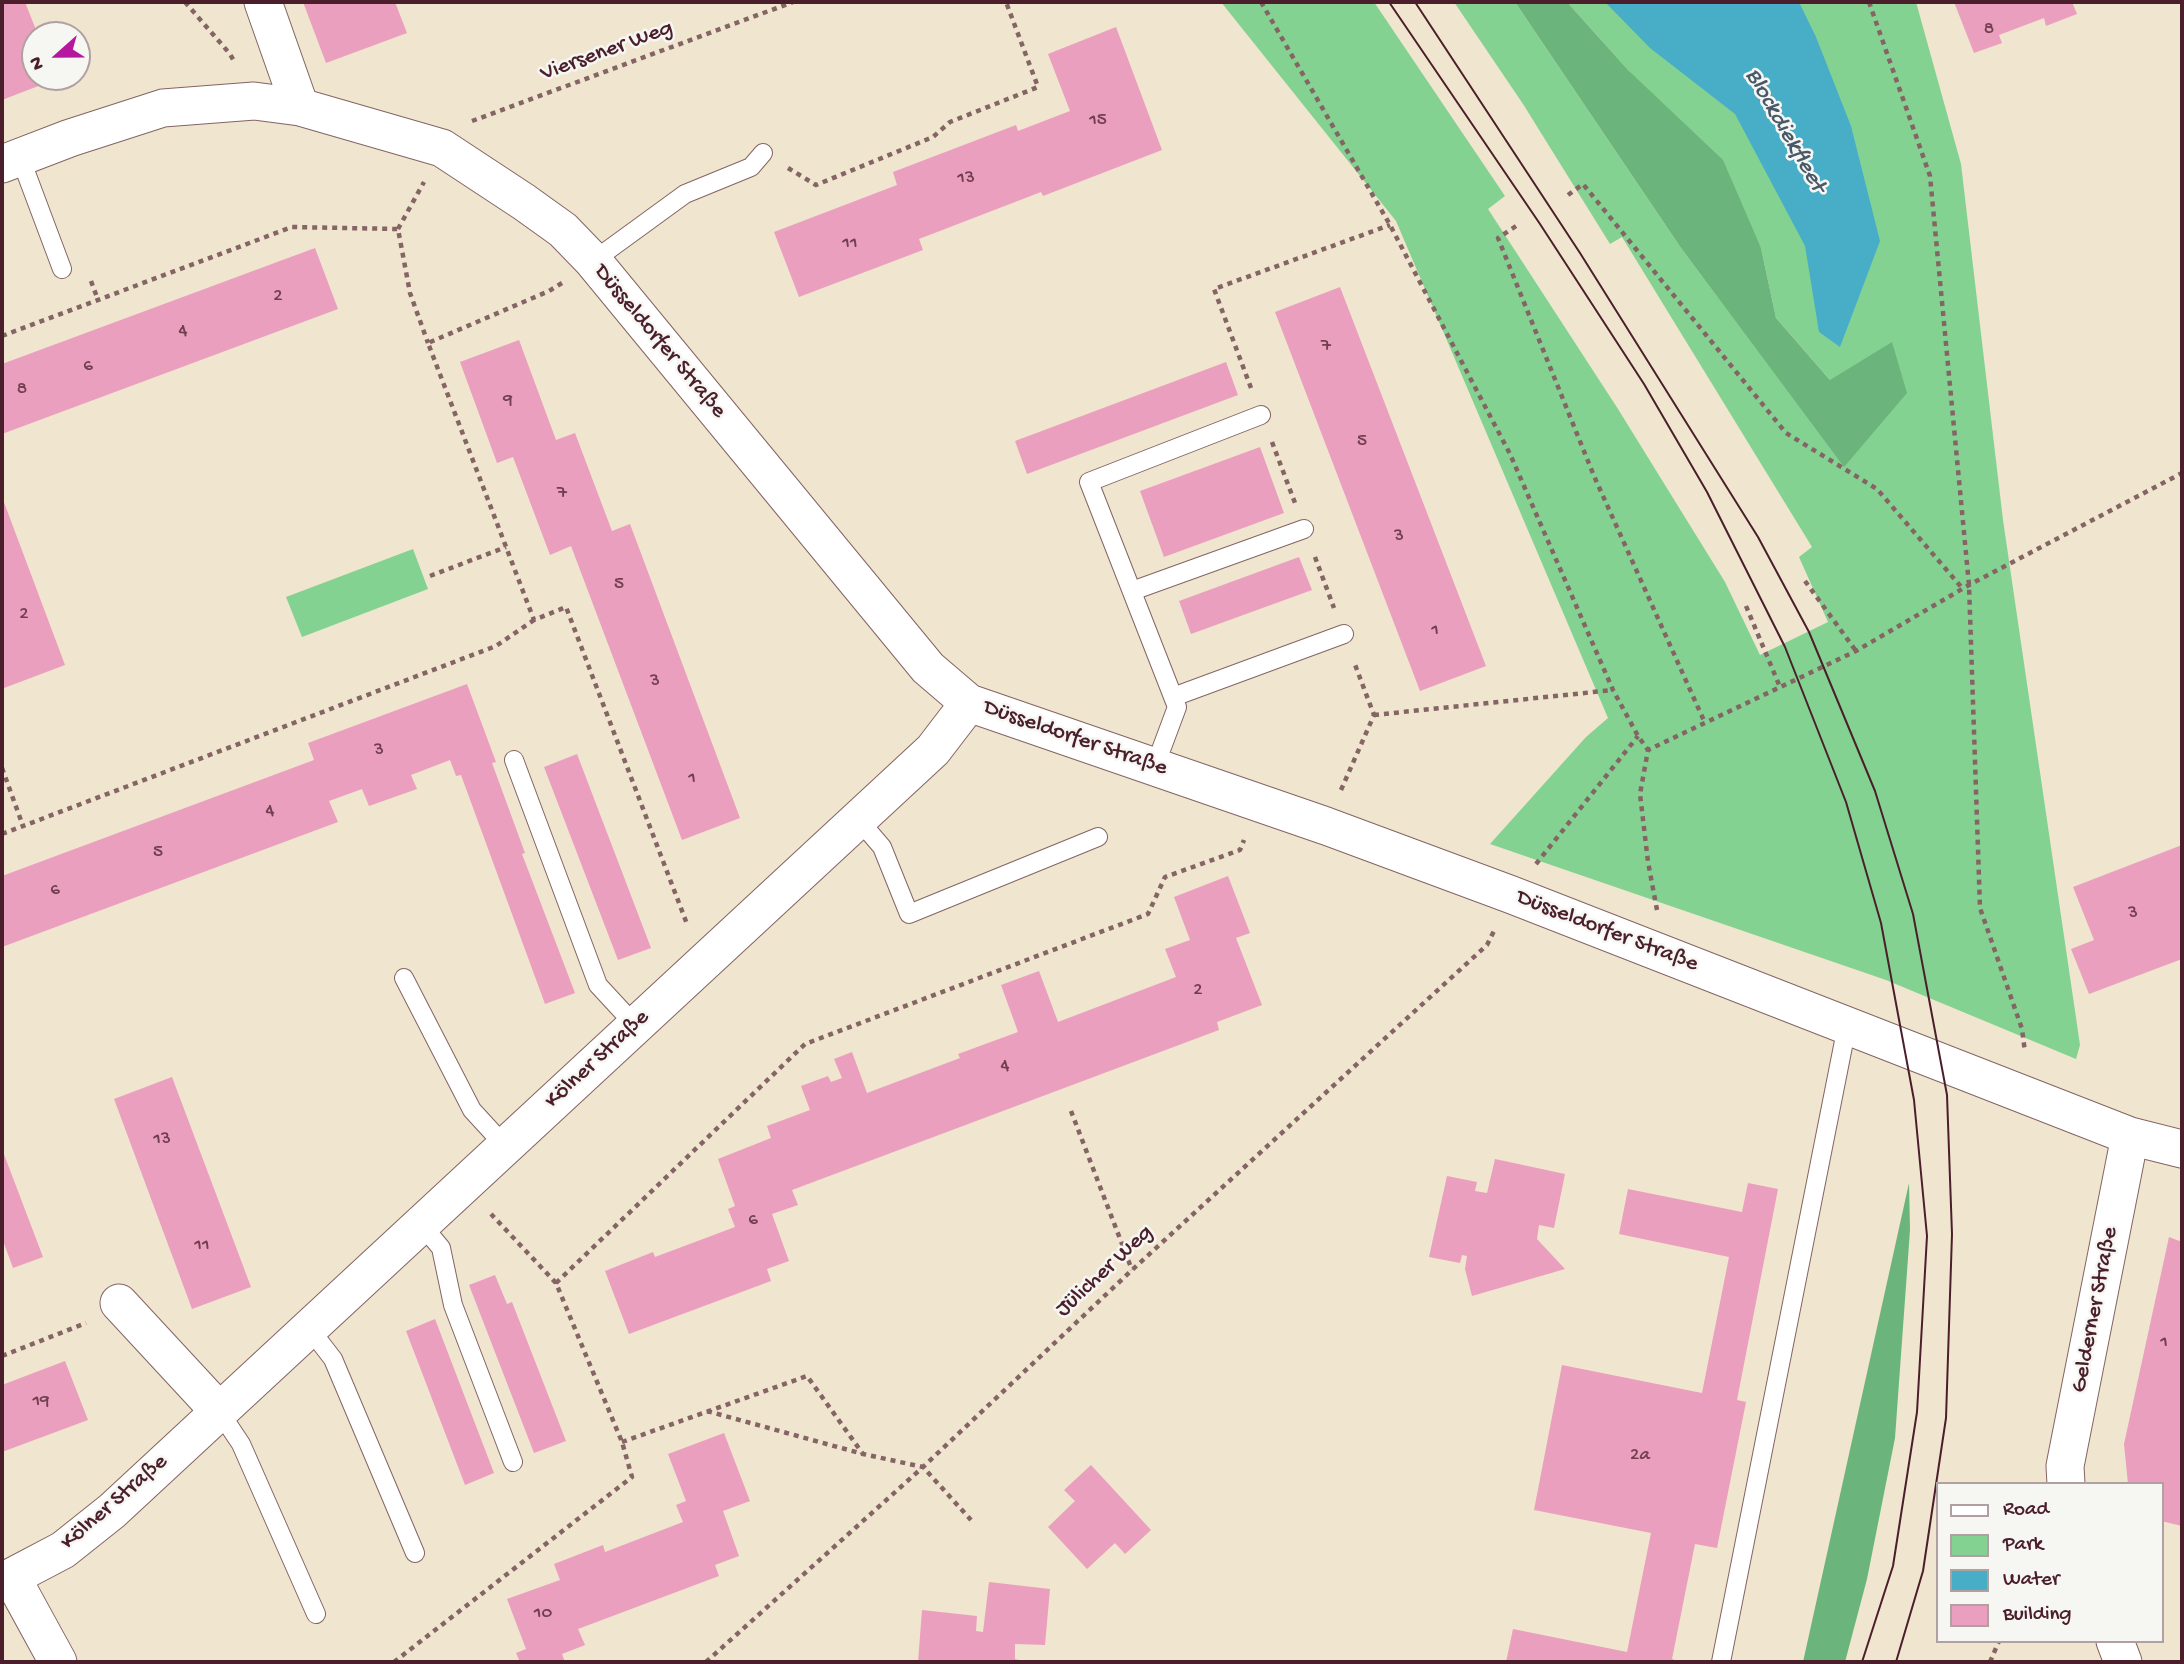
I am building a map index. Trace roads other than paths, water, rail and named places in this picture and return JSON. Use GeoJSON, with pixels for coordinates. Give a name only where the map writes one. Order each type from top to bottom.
{"type":"FeatureCollection","features":[{"type":"Feature","properties":{"kind":"street"},"geometry":{"type":"LineString","coordinates":[[263,2],[300,107]]}},
{"type":"Feature","properties":{"kind":"street","name":"Düsseldorfer Straße"},"geometry":{"type":"LineString","coordinates":[[11,160],[163,108],[254,101],[300,107],[442,149],[554,223],[593,261],[928,668],[969,703],[1326,826],[1512,895],[2130,1136],[2182,1149]]}},
{"type":"Feature","properties":{"kind":"street","name":"Kölner Straße"},"geometry":{"type":"LineString","coordinates":[[7,1580],[63,1550],[102,1519],[933,750],[969,703]]}},
{"type":"Feature","properties":{"kind":"street","name":"Düsseldorfer Straße"},"geometry":{"type":"LineString","coordinates":[[2130,1136],[2182,1177]]}},
{"type":"Feature","properties":{"kind":"street","name":"Gelderner Straße"},"geometry":{"type":"LineString","coordinates":[[2066,1482],[2065,1466],[2130,1136]]}},
{"type":"Feature","properties":{"kind":"street"},"geometry":{"type":"LineString","coordinates":[[119,1303],[219,1410]]}},
{"type":"Feature","properties":{"kind":"street"},"geometry":{"type":"LineString","coordinates":[[7,1580],[58,1662]]}},
{"type":"Feature","properties":{"kind":"street"},"geometry":{"type":"LineString","coordinates":[[2116,1643],[2123,1662]]}},
{"type":"Feature","properties":{"kind":"lane"},"geometry":{"type":"LineString","coordinates":[[593,261],[685,194],[751,167],[763,153]]}},
{"type":"Feature","properties":{"kind":"lane"},"geometry":{"type":"LineString","coordinates":[[11,160],[62,269]]}},
{"type":"Feature","properties":{"kind":"lane"},"geometry":{"type":"LineString","coordinates":[[1155,766],[1177,707],[1089,482],[1261,415]]}},
{"type":"Feature","properties":{"kind":"lane"},"geometry":{"type":"LineString","coordinates":[[1132,591],[1304,529]]}},
{"type":"Feature","properties":{"kind":"lane"},"geometry":{"type":"LineString","coordinates":[[1173,697],[1344,634]]}},
{"type":"Feature","properties":{"kind":"lane"},"geometry":{"type":"LineString","coordinates":[[514,760],[598,985],[635,1026]]}},
{"type":"Feature","properties":{"kind":"lane"},"geometry":{"type":"LineString","coordinates":[[858,819],[882,847],[909,914],[1098,837]]}},
{"type":"Feature","properties":{"kind":"lane"},"geometry":{"type":"LineString","coordinates":[[404,978],[472,1110],[505,1146]]}},
{"type":"Feature","properties":{"kind":"lane"},"geometry":{"type":"LineString","coordinates":[[1721,1662],[1847,1026]]}},
{"type":"Feature","properties":{"kind":"lane"},"geometry":{"type":"LineString","coordinates":[[421,1224],[442,1248],[453,1305],[513,1462]]}},
{"type":"Feature","properties":{"kind":"lane"},"geometry":{"type":"LineString","coordinates":[[309,1328],[332,1359],[415,1553]]}},
{"type":"Feature","properties":{"kind":"lane"},"geometry":{"type":"LineString","coordinates":[[219,1410],[241,1444],[316,1614]]}},
{"type":"Feature","properties":{"kind":"water","name":"Blockdiekfleet"},"geometry":{"type":"Polygon","coordinates":[[[1605,2],[1799,2],[1816,37],[1851,126],[1880,241],[1840,347],[1819,332],[1805,246],[1735,114],[1650,48],[1605,2]]]}},
{"type":"Feature","properties":{"kind":"tram line"},"geometry":{"type":"LineString","coordinates":[[1389,2],[1540,224],[1644,384],[1707,492],[1785,647],[1846,802],[1881,923],[1914,1100],[1927,1236],[1917,1412],[1893,1566],[1862,1662]]}},
{"type":"Feature","properties":{"kind":"tram line"},"geometry":{"type":"LineString","coordinates":[[1415,2],[1580,253],[1758,537],[1809,632],[1875,791],[1913,914],[1947,1095],[1952,1234],[1946,1418],[1936,1482]]}},
{"type":"Feature","properties":{"kind":"tram line"},"geometry":{"type":"LineString","coordinates":[[1896,1662],[1923,1571],[1936,1485]]}}]}
